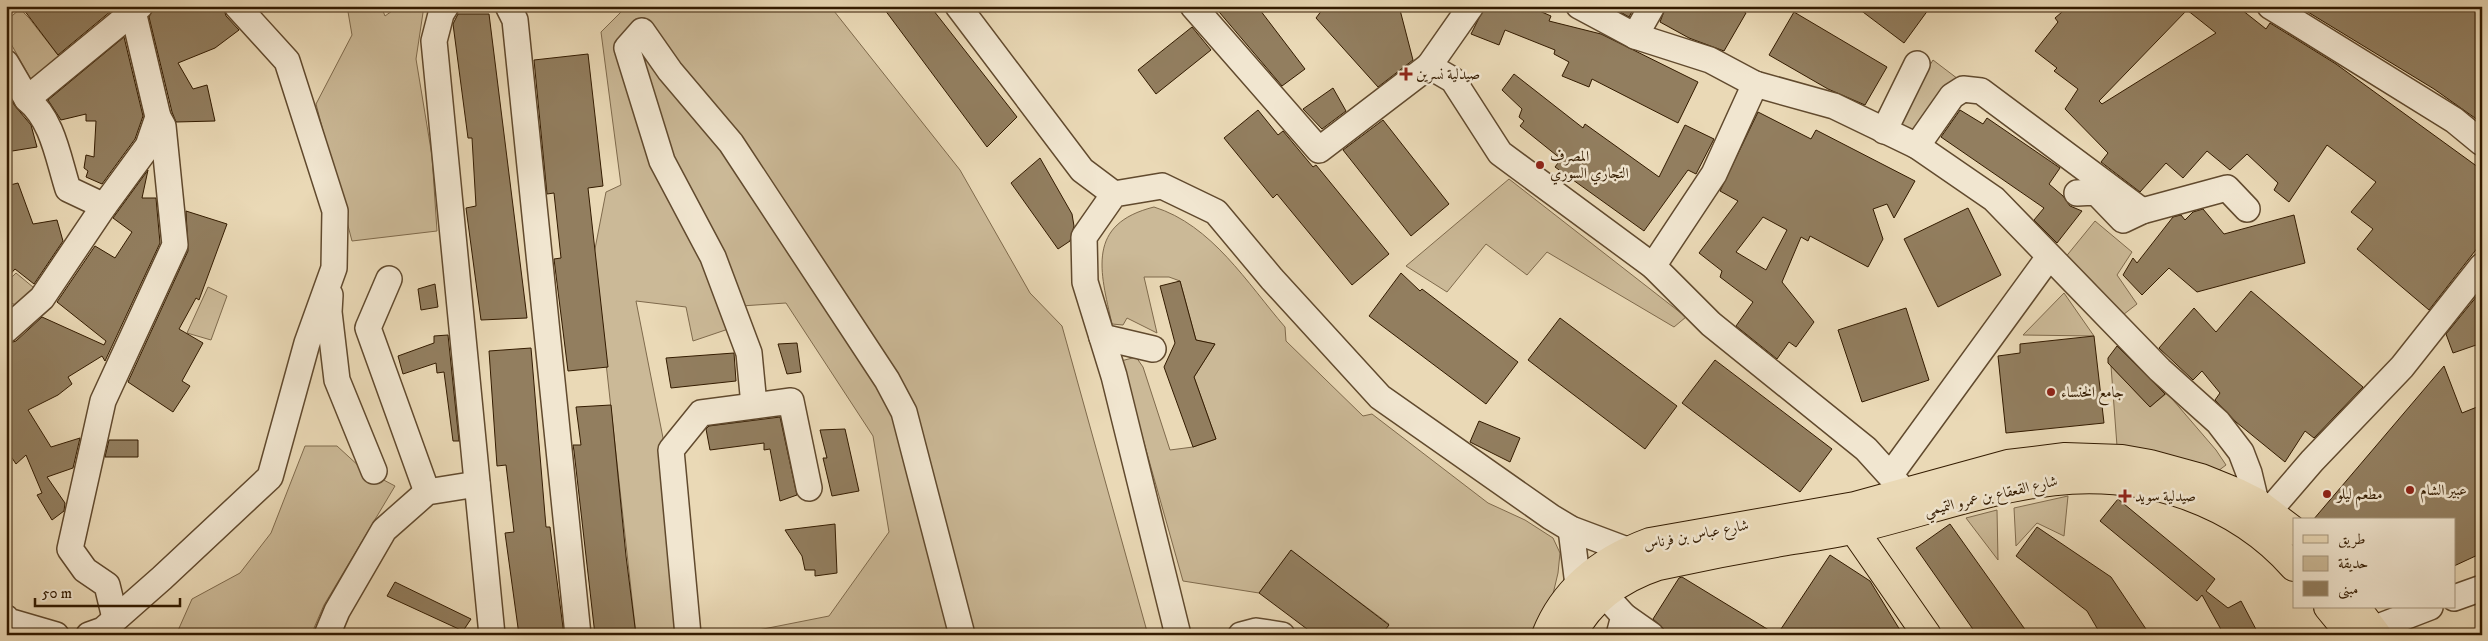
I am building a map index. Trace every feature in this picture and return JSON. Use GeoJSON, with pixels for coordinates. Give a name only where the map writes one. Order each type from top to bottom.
{"type":"FeatureCollection","features":[{"type":"Feature","properties":{"kind":"main road","name":"شارع القعقاع بن عمرو التميمي"},"geometry":{"type":"LineString","coordinates":[[1854,518],[1898,483],[2008,464],[2065,457],[2094,457],[2150,464],[2220,484],[2262,507],[2293,530]]}},
{"type":"Feature","properties":{"kind":"main road","name":"شارع القعقاع بن عمرو التميمي"},"geometry":{"type":"LineString","coordinates":[[1854,518],[2055,480],[2103,478],[2150,485],[2210,505],[2258,533],[2293,566]]}},
{"type":"Feature","properties":{"kind":"main road","name":"شارع عباس بن فرناس"},"geometry":{"type":"LineString","coordinates":[[1546,635],[1562,604],[1592,595],[1636,560],[1650,542],[1854,518]]}},
{"type":"Feature","properties":{"kind":"main road"},"geometry":{"type":"LineString","coordinates":[[1854,518],[1927,635]]}},
{"type":"Feature","properties":{"kind":"main road","name":"شارع عباس بن فرناس"},"geometry":{"type":"LineString","coordinates":[[1572,635],[1592,595]]}},
{"type":"Feature","properties":{"kind":"main road"},"geometry":{"type":"LineString","coordinates":[[2330,608],[2367,633]]}},
{"type":"Feature","properties":{"kind":"main road"},"geometry":{"type":"LineString","coordinates":[[2356,608],[2367,633]]}},
{"type":"Feature","properties":{"kind":"street"},"geometry":{"type":"LineString","coordinates":[[238,6],[287,61],[335,211],[334,268],[329,312],[337,380],[374,471]]}},
{"type":"Feature","properties":{"kind":"street"},"geometry":{"type":"LineString","coordinates":[[446,6],[440,14],[434,41],[492,635]]}},
{"type":"Feature","properties":{"kind":"street"},"geometry":{"type":"LineString","coordinates":[[508,6],[515,20],[578,635]]}},
{"type":"Feature","properties":{"kind":"street"},"geometry":{"type":"LineString","coordinates":[[958,6],[1082,170],[1114,194]]}},
{"type":"Feature","properties":{"kind":"street"},"geometry":{"type":"LineString","coordinates":[[1193,6],[1319,150],[1429,66],[1471,6]]}},
{"type":"Feature","properties":{"kind":"street"},"geometry":{"type":"LineString","coordinates":[[1578,6],[1636,36],[1710,60],[1755,84],[1834,106],[1918,146],[1994,199],[2160,370],[2218,422],[2242,452],[2262,507],[2312,461],[2402,367],[2482,266]]}},
{"type":"Feature","properties":{"kind":"street"},"geometry":{"type":"LineString","coordinates":[[1636,36],[1652,6]]}},
{"type":"Feature","properties":{"kind":"street"},"geometry":{"type":"LineString","coordinates":[[2270,6],[2454,120],[2482,143]]}},
{"type":"Feature","properties":{"kind":"street"},"geometry":{"type":"LineString","coordinates":[[27,99],[136,9],[158,117],[163,126],[175,245],[103,401],[70,550],[84,570],[108,585],[116,618]]}},
{"type":"Feature","properties":{"kind":"street"},"geometry":{"type":"LineString","coordinates":[[754,406],[749,353],[713,257],[662,161],[627,48],[642,31],[670,71],[731,143],[892,388],[904,412],[962,635]]}},
{"type":"Feature","properties":{"kind":"street"},"geometry":{"type":"LineString","coordinates":[[6,63],[27,99],[36,106],[46,121],[68,189],[104,206]]}},
{"type":"Feature","properties":{"kind":"street"},"geometry":{"type":"LineString","coordinates":[[1884,131],[1917,64]]}},
{"type":"Feature","properties":{"kind":"street"},"geometry":{"type":"LineString","coordinates":[[1429,66],[1453,80],[1500,152],[1653,266],[1711,324],[1866,449],[1898,483],[2049,257]]}},
{"type":"Feature","properties":{"kind":"street"},"geometry":{"type":"LineString","coordinates":[[1653,266],[1714,174],[1755,84]]}},
{"type":"Feature","properties":{"kind":"street"},"geometry":{"type":"LineString","coordinates":[[1918,146],[1952,96],[1963,89],[1981,91],[2142,211]]}},
{"type":"Feature","properties":{"kind":"street"},"geometry":{"type":"LineString","coordinates":[[6,330],[42,298],[104,206],[148,146],[158,117]]}},
{"type":"Feature","properties":{"kind":"street"},"geometry":{"type":"LineString","coordinates":[[1178,635],[1114,376],[1085,282],[1084,237],[1114,194],[1162,186],[1216,212],[1272,279],[1380,397],[1498,482],[1571,529],[1636,560]]}},
{"type":"Feature","properties":{"kind":"street"},"geometry":{"type":"LineString","coordinates":[[2077,192],[2096,192],[2123,220],[2142,211],[2227,188],[2247,209]]}},
{"type":"Feature","properties":{"kind":"street"},"geometry":{"type":"LineString","coordinates":[[89,635],[102,630],[162,578],[270,476],[307,344],[334,268]]}},
{"type":"Feature","properties":{"kind":"street"},"geometry":{"type":"LineString","coordinates":[[389,279],[368,328],[427,492]]}},
{"type":"Feature","properties":{"kind":"street"},"geometry":{"type":"LineString","coordinates":[[1102,337],[1154,348]]}},
{"type":"Feature","properties":{"kind":"street"},"geometry":{"type":"LineString","coordinates":[[688,635],[671,450],[700,413],[791,401],[809,488]]}},
{"type":"Feature","properties":{"kind":"street"},"geometry":{"type":"LineString","coordinates":[[327,635],[337,611],[384,530],[427,492],[477,484]]}},
{"type":"Feature","properties":{"kind":"street"},"geometry":{"type":"LineString","coordinates":[[1571,529],[1592,595],[1622,625],[1651,635]]}},
{"type":"Feature","properties":{"kind":"street"},"geometry":{"type":"LineString","coordinates":[[2456,597],[2482,588]]}},
{"type":"Feature","properties":{"kind":"street"},"geometry":{"type":"LineString","coordinates":[[2367,633],[2428,608]]}},
{"type":"Feature","properties":{"kind":"street"},"geometry":{"type":"LineString","coordinates":[[6,618],[8,621],[56,635]]}},
{"type":"Feature","properties":{"kind":"street"},"geometry":{"type":"LineString","coordinates":[[1241,635],[1256,630],[1282,635]]}},
{"type":"Feature","properties":{"kind":"green space"},"geometry":{"type":"Polygon","coordinates":[[[347,6],[381,6],[385,16],[399,6],[424,6],[416,59],[432,156],[437,231],[352,241],[316,104],[352,35],[347,6]]]}},
{"type":"Feature","properties":{"kind":"green space"},"geometry":{"type":"Polygon","coordinates":[[[627,6],[830,6],[960,170],[1030,293],[1062,326],[1148,635],[733,635],[829,616],[889,532],[873,436],[786,303],[741,306],[746,323],[693,341],[686,307],[636,301],[665,448],[682,635],[636,635],[594,254],[606,192],[621,185],[601,32],[627,6]]]}},
{"type":"Feature","properties":{"kind":"green space"},"geometry":{"type":"Polygon","coordinates":[[[20,9],[61,59],[32,81],[6,35],[6,21],[20,9]]]}},
{"type":"Feature","properties":{"kind":"green space"},"geometry":{"type":"Polygon","coordinates":[[[1933,60],[1962,82],[1923,144],[1894,125],[1933,60]]]}},
{"type":"Feature","properties":{"kind":"green space"},"geometry":{"type":"Polygon","coordinates":[[[1509,179],[1686,317],[1674,327],[1547,252],[1527,275],[1486,244],[1447,292],[1406,266],[1509,179]]]}},
{"type":"Feature","properties":{"kind":"green space"},"geometry":{"type":"Polygon","coordinates":[[[1154,207],[1194,227],[1227,257],[1285,327],[1286,341],[1363,416],[1372,414],[1488,503],[1525,520],[1553,538],[1560,553],[1558,573],[1553,594],[1537,635],[1381,635],[1389,624],[1291,551],[1259,593],[1183,581],[1121,361],[1136,357],[1143,367],[1170,450],[1193,447],[1216,439],[1194,377],[1215,344],[1196,340],[1180,281],[1169,277],[1144,277],[1157,333],[1127,318],[1123,325],[1112,324],[1102,268],[1103,252],[1108,238],[1117,225],[1132,215],[1154,207]]]}},
{"type":"Feature","properties":{"kind":"green space"},"geometry":{"type":"Polygon","coordinates":[[[2095,221],[2132,252],[2117,275],[2137,304],[2119,318],[2064,259],[2095,221]]]}},
{"type":"Feature","properties":{"kind":"green space"},"geometry":{"type":"Polygon","coordinates":[[[16,273],[39,292],[26,309],[6,301],[6,283],[16,273]]]}},
{"type":"Feature","properties":{"kind":"green space"},"geometry":{"type":"Polygon","coordinates":[[[208,287],[227,296],[211,340],[187,333],[208,287]]]}},
{"type":"Feature","properties":{"kind":"green space"},"geometry":{"type":"Polygon","coordinates":[[[2064,293],[2094,336],[2023,335],[2064,293]]]}},
{"type":"Feature","properties":{"kind":"green space"},"geometry":{"type":"Polygon","coordinates":[[[2111,366],[2150,407],[2167,393],[2216,450],[2226,465],[2218,471],[2117,446],[2111,366]]]}},
{"type":"Feature","properties":{"kind":"green space"},"geometry":{"type":"Polygon","coordinates":[[[305,446],[337,446],[361,468],[395,486],[324,605],[311,635],[176,635],[192,599],[240,573],[271,533],[305,446]]]}},
{"type":"Feature","properties":{"kind":"green space"},"geometry":{"type":"Polygon","coordinates":[[[2068,496],[2064,536],[2037,523],[2016,546],[2014,508],[2068,496]]]}},
{"type":"Feature","properties":{"kind":"green space"},"geometry":{"type":"Polygon","coordinates":[[[1997,510],[1998,560],[1966,518],[1997,510]]]}},
{"type":"Feature","properties":{"kind":"building"},"geometry":{"type":"Polygon","coordinates":[[[21,6],[117,6],[58,55],[21,6]]]}},
{"type":"Feature","properties":{"kind":"building"},"geometry":{"type":"Polygon","coordinates":[[[154,6],[223,6],[226,16],[239,30],[215,48],[178,63],[193,89],[207,85],[215,121],[176,122],[149,17],[154,6]]]}},
{"type":"Feature","properties":{"kind":"building"},"geometry":{"type":"Polygon","coordinates":[[[882,6],[930,6],[1017,117],[987,147],[882,6]]]}},
{"type":"Feature","properties":{"kind":"building"},"geometry":{"type":"Polygon","coordinates":[[[1214,6],[1257,6],[1305,69],[1282,86],[1214,6]]]}},
{"type":"Feature","properties":{"kind":"building"},"geometry":{"type":"Polygon","coordinates":[[[1325,6],[1399,6],[1413,60],[1378,87],[1316,18],[1325,6]]]}},
{"type":"Feature","properties":{"kind":"building"},"geometry":{"type":"Polygon","coordinates":[[[1485,6],[1528,6],[1551,16],[1549,21],[1601,34],[1698,82],[1678,123],[1592,79],[1589,87],[1562,76],[1569,62],[1554,54],[1555,50],[1505,30],[1499,45],[1471,34],[1485,6]]]}},
{"type":"Feature","properties":{"kind":"building"},"geometry":{"type":"Polygon","coordinates":[[[1610,6],[1635,6],[1629,17],[1610,6]]]}},
{"type":"Feature","properties":{"kind":"building"},"geometry":{"type":"Polygon","coordinates":[[[1666,6],[1734,6],[1746,13],[1724,51],[1689,38],[1660,22],[1666,6]]]}},
{"type":"Feature","properties":{"kind":"building"},"geometry":{"type":"Polygon","coordinates":[[[1855,6],[1931,6],[1904,43],[1855,6]]]}},
{"type":"Feature","properties":{"kind":"building"},"geometry":{"type":"Polygon","coordinates":[[[2069,6],[2237,6],[2266,29],[2270,23],[2336,64],[2482,170],[2482,242],[2429,310],[2357,249],[2373,229],[2351,212],[2376,182],[2327,145],[2289,202],[2274,190],[2278,183],[2247,154],[2230,170],[2207,151],[2183,178],[2166,163],[2140,192],[2101,162],[2108,153],[2065,109],[2078,89],[2054,71],[2057,68],[2035,51],[2058,22],[2055,18],[2069,6]],[[2187,10],[2099,101],[2102,104],[2216,33],[2187,10]]]}},
{"type":"Feature","properties":{"kind":"building"},"geometry":{"type":"Polygon","coordinates":[[[2298,6],[2482,6],[2482,123],[2434,89],[2298,6]]]}},
{"type":"Feature","properties":{"kind":"building"},"geometry":{"type":"Polygon","coordinates":[[[1794,12],[1887,67],[1865,105],[1828,89],[1769,55],[1794,12]]]}},
{"type":"Feature","properties":{"kind":"building"},"geometry":{"type":"Polygon","coordinates":[[[458,14],[489,14],[527,318],[481,320],[466,208],[476,206],[472,138],[468,138],[453,24],[458,14]]]}},
{"type":"Feature","properties":{"kind":"building"},"geometry":{"type":"Polygon","coordinates":[[[1192,27],[1211,50],[1156,94],[1138,70],[1192,27]]]}},
{"type":"Feature","properties":{"kind":"building"},"geometry":{"type":"Polygon","coordinates":[[[124,37],[143,116],[135,139],[102,184],[86,177],[88,171],[84,168],[86,155],[94,157],[96,121],[86,121],[86,114],[61,120],[48,100],[124,37]]]}},
{"type":"Feature","properties":{"kind":"building"},"geometry":{"type":"Polygon","coordinates":[[[588,54],[603,186],[588,188],[608,367],[568,371],[554,259],[561,258],[554,193],[547,194],[534,60],[588,54]]]}},
{"type":"Feature","properties":{"kind":"building"},"geometry":{"type":"Polygon","coordinates":[[[1514,74],[1583,128],[1585,124],[1659,177],[1685,125],[1714,139],[1696,174],[1688,170],[1644,231],[1555,167],[1561,159],[1520,126],[1524,121],[1519,117],[1522,109],[1502,90],[1514,74]]]}},
{"type":"Feature","properties":{"kind":"building"},"geometry":{"type":"Polygon","coordinates":[[[1333,88],[1346,111],[1322,129],[1303,109],[1333,88]]]}},
{"type":"Feature","properties":{"kind":"building"},"geometry":{"type":"Polygon","coordinates":[[[6,92],[31,125],[37,147],[6,152],[6,92]]]}},
{"type":"Feature","properties":{"kind":"building"},"geometry":{"type":"Polygon","coordinates":[[[1258,110],[1278,135],[1283,131],[1313,167],[1316,165],[1389,254],[1352,285],[1277,194],[1273,198],[1224,138],[1258,110]]]}},
{"type":"Feature","properties":{"kind":"building"},"geometry":{"type":"Polygon","coordinates":[[[1960,110],[1983,124],[1987,118],[2060,168],[2049,184],[2063,196],[2070,206],[2082,211],[2057,243],[2034,220],[2044,208],[1941,137],[1960,110]]]}},
{"type":"Feature","properties":{"kind":"building"},"geometry":{"type":"Polygon","coordinates":[[[1758,112],[1811,139],[1816,130],[1915,181],[1894,218],[1887,204],[1873,209],[1883,239],[1868,267],[1810,236],[1808,241],[1801,237],[1782,282],[1814,322],[1796,347],[1789,342],[1777,359],[1736,326],[1753,302],[1720,277],[1722,271],[1699,253],[1738,201],[1720,191],[1758,112]],[[1763,217],[1736,252],[1766,270],[1787,230],[1763,217]]]}},
{"type":"Feature","properties":{"kind":"building"},"geometry":{"type":"Polygon","coordinates":[[[1383,120],[1449,204],[1411,236],[1343,150],[1383,120]]]}},
{"type":"Feature","properties":{"kind":"building"},"geometry":{"type":"Polygon","coordinates":[[[1040,158],[1072,214],[1074,226],[1070,241],[1058,249],[1011,183],[1040,158]]]}},
{"type":"Feature","properties":{"kind":"building"},"geometry":{"type":"Polygon","coordinates":[[[148,170],[142,198],[156,198],[160,243],[105,361],[102,356],[68,377],[72,384],[58,395],[28,410],[51,447],[80,438],[73,468],[47,477],[65,503],[64,511],[52,520],[37,495],[42,493],[26,455],[16,464],[6,449],[6,344],[16,341],[42,317],[104,345],[106,341],[57,302],[95,246],[115,258],[132,232],[113,218],[148,170]]]}},
{"type":"Feature","properties":{"kind":"building"},"geometry":{"type":"Polygon","coordinates":[[[18,183],[33,224],[57,220],[63,241],[34,284],[15,269],[6,279],[6,186],[18,183]]]}},
{"type":"Feature","properties":{"kind":"building"},"geometry":{"type":"Polygon","coordinates":[[[1968,208],[2001,275],[1938,307],[1904,239],[1968,208]]]}},
{"type":"Feature","properties":{"kind":"building"},"geometry":{"type":"Polygon","coordinates":[[[2203,209],[2224,234],[2294,215],[2305,263],[2197,292],[2169,268],[2142,295],[2123,275],[2133,258],[2137,263],[2173,217],[2181,215],[2185,220],[2193,212],[2203,209]]]}},
{"type":"Feature","properties":{"kind":"building"},"geometry":{"type":"Polygon","coordinates":[[[186,211],[227,224],[199,300],[196,298],[179,329],[203,343],[182,381],[190,386],[173,412],[128,382],[188,251],[186,211]]]}},
{"type":"Feature","properties":{"kind":"building"},"geometry":{"type":"Polygon","coordinates":[[[1401,273],[1420,291],[1422,289],[1518,362],[1486,404],[1369,316],[1401,273]]]}},
{"type":"Feature","properties":{"kind":"building"},"geometry":{"type":"Polygon","coordinates":[[[1180,281],[1196,340],[1215,344],[1194,377],[1216,439],[1193,447],[1164,367],[1175,343],[1160,286],[1180,281]]]}},
{"type":"Feature","properties":{"kind":"building"},"geometry":{"type":"Polygon","coordinates":[[[435,284],[438,307],[421,310],[418,289],[435,284]]]}},
{"type":"Feature","properties":{"kind":"building"},"geometry":{"type":"Polygon","coordinates":[[[2251,291],[2363,387],[2314,438],[2305,431],[2285,462],[2236,422],[2215,400],[2220,393],[2202,371],[2193,380],[2159,348],[2194,308],[2216,332],[2251,291]]]}},
{"type":"Feature","properties":{"kind":"building"},"geometry":{"type":"Polygon","coordinates":[[[2482,294],[2482,343],[2453,353],[2446,334],[2477,296],[2482,294]]]}},
{"type":"Feature","properties":{"kind":"building"},"geometry":{"type":"Polygon","coordinates":[[[1906,308],[1929,380],[1862,402],[1838,330],[1906,308]]]}},
{"type":"Feature","properties":{"kind":"building"},"geometry":{"type":"Polygon","coordinates":[[[1560,318],[1677,406],[1645,449],[1528,360],[1560,318]]]}},
{"type":"Feature","properties":{"kind":"building"},"geometry":{"type":"Polygon","coordinates":[[[448,335],[459,441],[453,441],[444,372],[437,373],[436,363],[403,374],[398,356],[434,343],[434,336],[448,335]]]}},
{"type":"Feature","properties":{"kind":"building","name":"جامع الخنساء"},"geometry":{"type":"Polygon","coordinates":[[[2094,336],[2104,423],[2006,433],[1998,356],[2020,353],[2020,344],[2094,336]]]}},
{"type":"Feature","properties":{"kind":"building"},"geometry":{"type":"Polygon","coordinates":[[[797,343],[801,372],[787,374],[778,344],[797,343]]]}},
{"type":"Feature","properties":{"kind":"building"},"geometry":{"type":"Polygon","coordinates":[[[2117,346],[2165,394],[2150,407],[2108,363],[2108,358],[2117,346]]]}},
{"type":"Feature","properties":{"kind":"building"},"geometry":{"type":"Polygon","coordinates":[[[531,348],[546,527],[550,527],[564,635],[519,635],[505,533],[514,532],[506,465],[497,466],[489,351],[531,348]]]}},
{"type":"Feature","properties":{"kind":"building"},"geometry":{"type":"Polygon","coordinates":[[[734,353],[736,381],[671,388],[666,358],[734,353]]]}},
{"type":"Feature","properties":{"kind":"building"},"geometry":{"type":"Polygon","coordinates":[[[1715,360],[1832,449],[1800,492],[1682,403],[1715,360]]]}},
{"type":"Feature","properties":{"kind":"building","name":"عبير الشام"},"geometry":{"type":"Polygon","coordinates":[[[2444,366],[2462,413],[2482,405],[2482,553],[2456,565],[2456,518],[2315,518],[2444,366]]]}},
{"type":"Feature","properties":{"kind":"building"},"geometry":{"type":"Polygon","coordinates":[[[611,405],[636,635],[595,635],[573,445],[581,445],[576,407],[611,405]]]}},
{"type":"Feature","properties":{"kind":"building"},"geometry":{"type":"Polygon","coordinates":[[[780,417],[797,495],[780,501],[770,449],[764,450],[764,443],[710,450],[706,429],[709,426],[780,417]]]}},
{"type":"Feature","properties":{"kind":"building"},"geometry":{"type":"Polygon","coordinates":[[[1479,421],[1520,438],[1510,462],[1470,442],[1479,421]]]}},
{"type":"Feature","properties":{"kind":"building"},"geometry":{"type":"Polygon","coordinates":[[[845,429],[859,491],[832,496],[823,458],[827,458],[820,430],[845,429]]]}},
{"type":"Feature","properties":{"kind":"building"},"geometry":{"type":"Polygon","coordinates":[[[109,440],[138,440],[138,457],[105,457],[109,440]]]}},
{"type":"Feature","properties":{"kind":"building"},"geometry":{"type":"Polygon","coordinates":[[[2118,499],[2215,579],[2206,591],[2228,608],[2241,601],[2259,635],[2224,635],[2202,595],[2197,601],[2100,521],[2118,499]]]}},
{"type":"Feature","properties":{"kind":"building"},"geometry":{"type":"Polygon","coordinates":[[[835,524],[837,573],[815,576],[815,570],[805,570],[802,556],[785,530],[835,524]]]}},
{"type":"Feature","properties":{"kind":"building"},"geometry":{"type":"Polygon","coordinates":[[[1950,524],[2029,635],[1977,635],[1916,548],[1950,524]]]}},
{"type":"Feature","properties":{"kind":"building"},"geometry":{"type":"Polygon","coordinates":[[[2037,527],[2111,577],[2150,635],[2101,635],[2087,611],[2016,556],[2037,527]]]}},
{"type":"Feature","properties":{"kind":"building"},"geometry":{"type":"Polygon","coordinates":[[[1291,550],[1389,625],[1381,635],[1315,635],[1259,593],[1291,550]]]}},
{"type":"Feature","properties":{"kind":"building"},"geometry":{"type":"Polygon","coordinates":[[[1830,555],[1870,581],[1903,635],[1777,635],[1830,555]]]}},
{"type":"Feature","properties":{"kind":"building"},"geometry":{"type":"Polygon","coordinates":[[[1682,577],[1777,635],[1665,635],[1664,629],[1653,619],[1679,578],[1682,577]]]}},
{"type":"Feature","properties":{"kind":"building"},"geometry":{"type":"Polygon","coordinates":[[[395,582],[471,619],[463,631],[387,596],[395,582]]]}},
{"type":"Feature","properties":{"kind":"place","name":"صيدلية نسرين"},"geometry":{"type":"Point","coordinates":[1406,74]}},
{"type":"Feature","properties":{"kind":"place","name":"المصرف التجاري السوري"},"geometry":{"type":"Point","coordinates":[1540,165]}},
{"type":"Feature","properties":{"kind":"place","name":"جامع الخنساء"},"geometry":{"type":"Point","coordinates":[2051,392]}},
{"type":"Feature","properties":{"kind":"place","name":"عبير الشام"},"geometry":{"type":"Point","coordinates":[2410,490]}},
{"type":"Feature","properties":{"kind":"place","name":"مطعم ليلو"},"geometry":{"type":"Point","coordinates":[2327,494]}},
{"type":"Feature","properties":{"kind":"place","name":"صيدلية سويد"},"geometry":{"type":"Point","coordinates":[2125,496]}}]}
